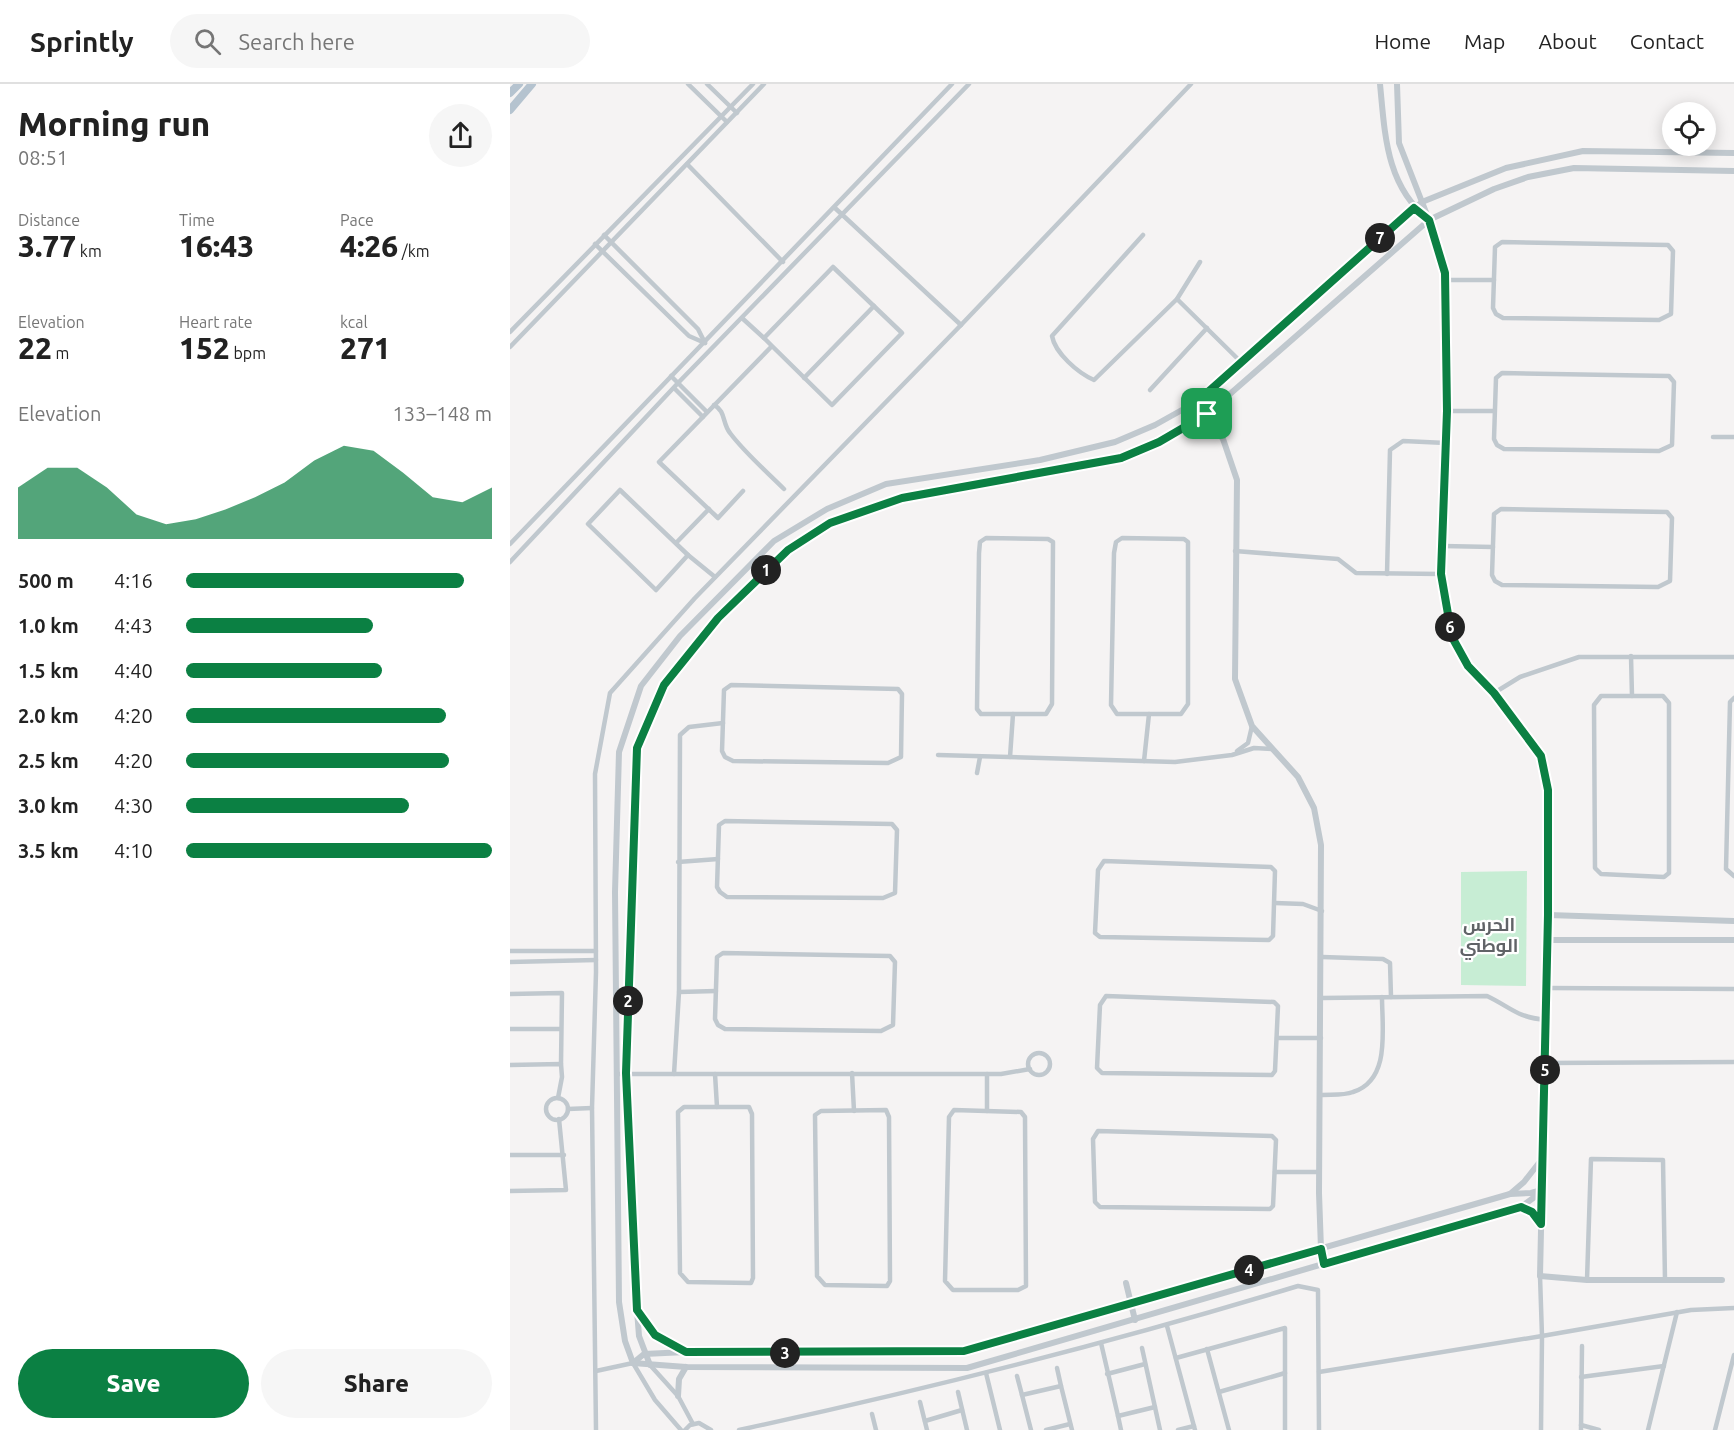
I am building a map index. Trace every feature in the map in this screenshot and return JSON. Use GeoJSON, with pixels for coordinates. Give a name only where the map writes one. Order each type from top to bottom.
{"type":"FeatureCollection","features":[{"type":"Feature","properties":{"kind":"main road"},"geometry":{"type":"LineString","coordinates":[[510,93],[519,84]]}},
{"type":"Feature","properties":{"kind":"main road"},"geometry":{"type":"LineString","coordinates":[[510,110],[532,84]]}},
{"type":"Feature","properties":{"kind":"street"},"geometry":{"type":"LineString","coordinates":[[688,84],[727,122]]}},
{"type":"Feature","properties":{"kind":"street"},"geometry":{"type":"LineString","coordinates":[[707,84],[737,113]]}},
{"type":"Feature","properties":{"kind":"street"},"geometry":{"type":"LineString","coordinates":[[510,332],[720,115],[753,84]]}},
{"type":"Feature","properties":{"kind":"street"},"geometry":{"type":"LineString","coordinates":[[510,347],[764,84]]}},
{"type":"Feature","properties":{"kind":"street"},"geometry":{"type":"LineString","coordinates":[[510,544],[952,84]]}},
{"type":"Feature","properties":{"kind":"street"},"geometry":{"type":"LineString","coordinates":[[510,562],[676,386],[969,84]]}},
{"type":"Feature","properties":{"kind":"street"},"geometry":{"type":"LineString","coordinates":[[596,1430],[592,1108],[596,960],[595,774],[610,693],[714,578],[961,325],[1191,84]]}},
{"type":"Feature","properties":{"kind":"street"},"geometry":{"type":"LineString","coordinates":[[1380,84],[1386,145],[1392,170],[1414,208],[1429,220]]}},
{"type":"Feature","properties":{"kind":"street"},"geometry":{"type":"LineString","coordinates":[[1397,84],[1399,143],[1443,259],[1447,411],[1441,574],[1452,637],[1468,666],[1494,693],[1541,756],[1548,790],[1548,940],[1540,1276],[1541,1430]]}},
{"type":"Feature","properties":{"kind":"street"},"geometry":{"type":"LineString","coordinates":[[711,1430],[704,1425],[693,1424],[683,1430],[655,1400],[633,1363],[625,1341],[619,1302],[615,892],[619,752],[641,686],[680,636],[774,542],[827,509],[886,484],[1040,460],[1115,442],[1155,425],[1198,401],[1422,202],[1506,168],[1583,151],[1734,153]]}},
{"type":"Feature","properties":{"kind":"street"},"geometry":{"type":"LineString","coordinates":[[687,164],[783,262]]}},
{"type":"Feature","properties":{"kind":"street"},"geometry":{"type":"LineString","coordinates":[[693,1424],[678,1396],[650,1365],[639,1336],[626,1073],[637,748],[664,685],[718,618],[788,550],[830,523],[902,498],[1121,458],[1159,442],[1207,414],[1429,220],[1465,201],[1528,177],[1574,168],[1734,171]]}},
{"type":"Feature","properties":{"kind":"street"},"geometry":{"type":"LineString","coordinates":[[835,208],[961,325]]}},
{"type":"Feature","properties":{"kind":"street"},"geometry":{"type":"LineString","coordinates":[[604,235],[698,329],[705,343]]}},
{"type":"Feature","properties":{"kind":"street"},"geometry":{"type":"LineString","coordinates":[[1143,236],[1054,331],[1052,336],[1054,346],[1087,377],[1094,380],[1178,299],[1200,262]]}},
{"type":"Feature","properties":{"kind":"street"},"geometry":{"type":"LineString","coordinates":[[1502,242],[1668,245],[1673,251],[1671,314],[1659,320],[1503,318],[1496,314],[1493,308],[1494,280],[1495,246],[1502,242]]}},
{"type":"Feature","properties":{"kind":"street"},"geometry":{"type":"LineString","coordinates":[[595,244],[690,336],[705,343]]}},
{"type":"Feature","properties":{"kind":"street"},"geometry":{"type":"LineString","coordinates":[[742,318],[832,405],[902,333],[833,267],[764,338]]}},
{"type":"Feature","properties":{"kind":"street"},"geometry":{"type":"LineString","coordinates":[[1445,280],[1494,280]]}},
{"type":"Feature","properties":{"kind":"street"},"geometry":{"type":"LineString","coordinates":[[1178,299],[1241,362]]}},
{"type":"Feature","properties":{"kind":"street"},"geometry":{"type":"LineString","coordinates":[[804,378],[874,306]]}},
{"type":"Feature","properties":{"kind":"street"},"geometry":{"type":"LineString","coordinates":[[1150,390],[1207,328]]}},
{"type":"Feature","properties":{"kind":"street"},"geometry":{"type":"LineString","coordinates":[[743,490],[718,518],[659,462],[772,346]]}},
{"type":"Feature","properties":{"kind":"street"},"geometry":{"type":"LineString","coordinates":[[1502,373],[1669,376],[1674,382],[1672,445],[1659,451],[1504,449],[1497,445],[1494,439],[1494,411],[1496,378],[1502,373]]}},
{"type":"Feature","properties":{"kind":"street"},"geometry":{"type":"LineString","coordinates":[[671,376],[676,386],[703,417]]}},
{"type":"Feature","properties":{"kind":"street"},"geometry":{"type":"LineString","coordinates":[[676,386],[707,412]]}},
{"type":"Feature","properties":{"kind":"street"},"geometry":{"type":"LineString","coordinates":[[1198,401],[1230,455],[1237,480],[1235,679],[1252,726],[1298,777],[1314,808],[1322,845],[1319,1172],[1321,1249],[1324,1264]]}},
{"type":"Feature","properties":{"kind":"street"},"geometry":{"type":"LineString","coordinates":[[714,405],[723,414],[724,425],[732,436],[784,489]]}},
{"type":"Feature","properties":{"kind":"street"},"geometry":{"type":"LineString","coordinates":[[1447,411],[1494,411]]}},
{"type":"Feature","properties":{"kind":"street"},"geometry":{"type":"LineString","coordinates":[[1713,436],[1734,437]]}},
{"type":"Feature","properties":{"kind":"street"},"geometry":{"type":"LineString","coordinates":[[1387,574],[1390,450],[1403,441],[1446,443]]}},
{"type":"Feature","properties":{"kind":"street"},"geometry":{"type":"LineString","coordinates":[[688,555],[656,590],[588,524],[620,490],[714,578]]}},
{"type":"Feature","properties":{"kind":"street"},"geometry":{"type":"LineString","coordinates":[[676,543],[709,509]]}},
{"type":"Feature","properties":{"kind":"street"},"geometry":{"type":"LineString","coordinates":[[1501,509],[1667,513],[1672,518],[1670,581],[1658,587],[1502,585],[1495,581],[1492,575],[1493,547],[1494,514],[1501,509]]}},
{"type":"Feature","properties":{"kind":"street"},"geometry":{"type":"LineString","coordinates":[[986,538],[1048,539],[1055,549],[1052,704],[1046,714],[1013,714],[981,714],[975,705],[980,542],[986,538]]}},
{"type":"Feature","properties":{"kind":"street"},"geometry":{"type":"LineString","coordinates":[[1122,538],[1184,539],[1190,549],[1188,704],[1181,714],[1149,714],[1117,714],[1111,705],[1116,542],[1122,538]]}},
{"type":"Feature","properties":{"kind":"street"},"geometry":{"type":"LineString","coordinates":[[1443,546],[1493,547]]}},
{"type":"Feature","properties":{"kind":"street"},"geometry":{"type":"LineString","coordinates":[[1235,551],[1338,559],[1356,573],[1441,574]]}},
{"type":"Feature","properties":{"kind":"street"},"geometry":{"type":"LineString","coordinates":[[1631,656],[1632,696]]}},
{"type":"Feature","properties":{"kind":"street"},"geometry":{"type":"LineString","coordinates":[[1494,693],[1520,677],[1579,657],[1734,657]]}},
{"type":"Feature","properties":{"kind":"street"},"geometry":{"type":"LineString","coordinates":[[731,685],[898,689],[902,694],[900,757],[888,763],[732,761],[725,757],[722,751],[723,723],[724,690],[731,685]]}},
{"type":"Feature","properties":{"kind":"street"},"geometry":{"type":"LineString","coordinates":[[1601,696],[1632,696],[1664,696],[1669,703],[1669,873],[1664,877],[1601,874],[1595,868],[1594,705],[1601,696]]}},
{"type":"Feature","properties":{"kind":"street"},"geometry":{"type":"LineString","coordinates":[[1734,698],[1730,702],[1726,869],[1734,876]]}},
{"type":"Feature","properties":{"kind":"street"},"geometry":{"type":"LineString","coordinates":[[1010,757],[1013,714]]}},
{"type":"Feature","properties":{"kind":"street"},"geometry":{"type":"LineString","coordinates":[[1144,761],[1149,714]]}},
{"type":"Feature","properties":{"kind":"street"},"geometry":{"type":"LineString","coordinates":[[674,1074],[679,992],[680,735],[689,727],[723,723]]}},
{"type":"Feature","properties":{"kind":"street"},"geometry":{"type":"LineString","coordinates":[[1232,754],[1248,743],[1252,726]]}},
{"type":"Feature","properties":{"kind":"street"},"geometry":{"type":"LineString","coordinates":[[938,755],[1176,762],[1232,754],[1254,748],[1272,749]]}},
{"type":"Feature","properties":{"kind":"street"},"geometry":{"type":"LineString","coordinates":[[977,772],[980,756]]}},
{"type":"Feature","properties":{"kind":"street"},"geometry":{"type":"LineString","coordinates":[[725,821],[892,824],[897,830],[895,893],[883,898],[727,897],[717,887],[718,859],[719,825],[725,821]]}},
{"type":"Feature","properties":{"kind":"street"},"geometry":{"type":"LineString","coordinates":[[678,862],[718,859]]}},
{"type":"Feature","properties":{"kind":"street"},"geometry":{"type":"LineString","coordinates":[[1104,861],[1266,865],[1275,871],[1275,903],[1274,932],[1269,940],[1105,938],[1095,933],[1098,870],[1104,861]]}},
{"type":"Feature","properties":{"kind":"street"},"geometry":{"type":"LineString","coordinates":[[1275,903],[1303,904],[1322,910]]}},
{"type":"Feature","properties":{"kind":"street"},"geometry":{"type":"LineString","coordinates":[[1548,915],[1734,921]]}},
{"type":"Feature","properties":{"kind":"street"},"geometry":{"type":"LineString","coordinates":[[1548,940],[1734,940]]}},
{"type":"Feature","properties":{"kind":"street"},"geometry":{"type":"LineString","coordinates":[[510,951],[596,951]]}},
{"type":"Feature","properties":{"kind":"street"},"geometry":{"type":"LineString","coordinates":[[723,953],[890,956],[895,962],[893,1025],[881,1030],[725,1029],[718,1025],[715,1019],[716,991],[717,957],[723,953]]}},
{"type":"Feature","properties":{"kind":"street"},"geometry":{"type":"LineString","coordinates":[[1322,957],[1383,959],[1390,963],[1391,997]]}},
{"type":"Feature","properties":{"kind":"street"},"geometry":{"type":"LineString","coordinates":[[510,962],[596,960]]}},
{"type":"Feature","properties":{"kind":"street"},"geometry":{"type":"LineString","coordinates":[[1547,988],[1734,989]]}},
{"type":"Feature","properties":{"kind":"street"},"geometry":{"type":"LineString","coordinates":[[679,992],[716,991]]}},
{"type":"Feature","properties":{"kind":"street"},"geometry":{"type":"LineString","coordinates":[[510,994],[562,993],[560,1029],[562,1077],[558,1098]]}},
{"type":"Feature","properties":{"kind":"street"},"geometry":{"type":"LineString","coordinates":[[1106,996],[1269,1000],[1278,1006],[1277,1038],[1276,1067],[1272,1075],[1107,1074],[1097,1068],[1100,1005],[1106,996]]}},
{"type":"Feature","properties":{"kind":"street"},"geometry":{"type":"LineString","coordinates":[[1322,998],[1487,996],[1508,1006],[1517,1015],[1546,1020]]}},
{"type":"Feature","properties":{"kind":"street"},"geometry":{"type":"LineString","coordinates":[[1320,1095],[1351,1093],[1360,1089],[1374,1075],[1381,1062],[1382,997]]}},
{"type":"Feature","properties":{"kind":"street"},"geometry":{"type":"LineString","coordinates":[[510,1029],[560,1029]]}},
{"type":"Feature","properties":{"kind":"street"},"geometry":{"type":"LineString","coordinates":[[1277,1038],[1321,1038]]}},
{"type":"Feature","properties":{"kind":"street"},"geometry":{"type":"LineString","coordinates":[[617,1074],[987,1074],[1030,1069],[1036,1074],[1043,1074],[1050,1065],[1049,1058],[1040,1052],[1033,1054],[1029,1059],[1030,1069]]}},
{"type":"Feature","properties":{"kind":"street"},"geometry":{"type":"LineString","coordinates":[[1545,1062],[1734,1062]]}},
{"type":"Feature","properties":{"kind":"street"},"geometry":{"type":"LineString","coordinates":[[510,1065],[561,1064]]}},
{"type":"Feature","properties":{"kind":"street"},"geometry":{"type":"LineString","coordinates":[[852,1073],[854,1111]]}},
{"type":"Feature","properties":{"kind":"street"},"geometry":{"type":"LineString","coordinates":[[715,1074],[717,1107]]}},
{"type":"Feature","properties":{"kind":"street"},"geometry":{"type":"LineString","coordinates":[[987,1074],[987,1111]]}},
{"type":"Feature","properties":{"kind":"street"},"geometry":{"type":"LineString","coordinates":[[558,1098],[566,1103],[568,1109],[566,1116],[559,1119],[552,1118],[546,1109],[551,1100],[558,1098]]}},
{"type":"Feature","properties":{"kind":"street"},"geometry":{"type":"LineString","coordinates":[[684,1107],[717,1107],[749,1107],[752,1114],[753,1278],[751,1283],[688,1282],[680,1273],[678,1112],[684,1107]]}},
{"type":"Feature","properties":{"kind":"street"},"geometry":{"type":"LineString","coordinates":[[568,1109],[592,1108]]}},
{"type":"Feature","properties":{"kind":"street"},"geometry":{"type":"LineString","coordinates":[[886,1110],[889,1117],[890,1281],[887,1286],[825,1285],[817,1276],[815,1115],[821,1111],[854,1111],[886,1110]]}},
{"type":"Feature","properties":{"kind":"street"},"geometry":{"type":"LineString","coordinates":[[954,1110],[987,1111],[1021,1112],[1026,1123],[1026,1286],[1018,1290],[953,1290],[945,1281],[949,1117],[954,1110]]}},
{"type":"Feature","properties":{"kind":"street"},"geometry":{"type":"LineString","coordinates":[[510,1191],[566,1190],[559,1119]]}},
{"type":"Feature","properties":{"kind":"street"},"geometry":{"type":"LineString","coordinates":[[1104,1130],[1267,1135],[1276,1140],[1275,1173],[1275,1202],[1270,1209],[1105,1208],[1095,1202],[1093,1139],[1098,1131],[1104,1130]]}},
{"type":"Feature","properties":{"kind":"street"},"geometry":{"type":"LineString","coordinates":[[510,1155],[564,1155]]}},
{"type":"Feature","properties":{"kind":"street"},"geometry":{"type":"LineString","coordinates":[[1510,1194],[1524,1182],[1543,1158]]}},
{"type":"Feature","properties":{"kind":"street"},"geometry":{"type":"LineString","coordinates":[[1587,1280],[1591,1159],[1664,1160],[1665,1280]]}},
{"type":"Feature","properties":{"kind":"street"},"geometry":{"type":"LineString","coordinates":[[1275,1173],[1319,1172]]}},
{"type":"Feature","properties":{"kind":"street"},"geometry":{"type":"LineString","coordinates":[[633,1363],[644,1354],[686,1352],[964,1351],[1510,1194],[1531,1194],[1542,1191]]}},
{"type":"Feature","properties":{"kind":"street"},"geometry":{"type":"LineString","coordinates":[[596,1371],[633,1363],[686,1367],[967,1368],[1521,1207],[1542,1191]]}},
{"type":"Feature","properties":{"kind":"street"},"geometry":{"type":"LineString","coordinates":[[1521,1207],[1532,1212],[1541,1224]]}},
{"type":"Feature","properties":{"kind":"street"},"geometry":{"type":"LineString","coordinates":[[1540,1276],[1587,1280],[1722,1280]]}},
{"type":"Feature","properties":{"kind":"street"},"geometry":{"type":"LineString","coordinates":[[1126,1283],[1135,1320]]}},
{"type":"Feature","properties":{"kind":"street"},"geometry":{"type":"LineString","coordinates":[[739,1430],[1101,1344],[1298,1286],[1318,1290],[1319,1430]]}},
{"type":"Feature","properties":{"kind":"street"},"geometry":{"type":"LineString","coordinates":[[1319,1372],[1677,1312],[1734,1308]]}},
{"type":"Feature","properties":{"kind":"street"},"geometry":{"type":"LineString","coordinates":[[637,1310],[655,1335],[686,1352]]}},
{"type":"Feature","properties":{"kind":"street"},"geometry":{"type":"LineString","coordinates":[[1648,1430],[1677,1312]]}},
{"type":"Feature","properties":{"kind":"street"},"geometry":{"type":"LineString","coordinates":[[1167,1326],[1195,1428],[1178,1430]]}},
{"type":"Feature","properties":{"kind":"street"},"geometry":{"type":"LineString","coordinates":[[1176,1358],[1285,1328],[1283,1430]]}},
{"type":"Feature","properties":{"kind":"street"},"geometry":{"type":"LineString","coordinates":[[1101,1344],[1121,1430]]}},
{"type":"Feature","properties":{"kind":"street"},"geometry":{"type":"LineString","coordinates":[[1582,1346],[1581,1428],[1599,1430]]}},
{"type":"Feature","properties":{"kind":"street"},"geometry":{"type":"LineString","coordinates":[[1142,1348],[1160,1430]]}},
{"type":"Feature","properties":{"kind":"street"},"geometry":{"type":"LineString","coordinates":[[1207,1349],[1229,1430]]}},
{"type":"Feature","properties":{"kind":"street"},"geometry":{"type":"LineString","coordinates":[[1715,1430],[1734,1355]]}},
{"type":"Feature","properties":{"kind":"street"},"geometry":{"type":"LineString","coordinates":[[1107,1374],[1145,1365]]}},
{"type":"Feature","properties":{"kind":"street"},"geometry":{"type":"LineString","coordinates":[[1581,1377],[1664,1366]]}},
{"type":"Feature","properties":{"kind":"street"},"geometry":{"type":"LineString","coordinates":[[678,1396],[680,1379],[686,1367]]}},
{"type":"Feature","properties":{"kind":"street"},"geometry":{"type":"LineString","coordinates":[[1057,1368],[1072,1430]]}},
{"type":"Feature","properties":{"kind":"street"},"geometry":{"type":"LineString","coordinates":[[986,1373],[1000,1430]]}},
{"type":"Feature","properties":{"kind":"street"},"geometry":{"type":"LineString","coordinates":[[1219,1392],[1285,1373]]}},
{"type":"Feature","properties":{"kind":"street"},"geometry":{"type":"LineString","coordinates":[[1017,1376],[1031,1430]]}},
{"type":"Feature","properties":{"kind":"street"},"geometry":{"type":"LineString","coordinates":[[1727,1381],[1734,1382]]}},
{"type":"Feature","properties":{"kind":"street"},"geometry":{"type":"LineString","coordinates":[[1022,1395],[1061,1386]]}},
{"type":"Feature","properties":{"kind":"street"},"geometry":{"type":"LineString","coordinates":[[958,1392],[967,1430]]}},
{"type":"Feature","properties":{"kind":"street"},"geometry":{"type":"LineString","coordinates":[[920,1402],[927,1430]]}},
{"type":"Feature","properties":{"kind":"street"},"geometry":{"type":"LineString","coordinates":[[1118,1416],[1155,1407]]}},
{"type":"Feature","properties":{"kind":"street"},"geometry":{"type":"LineString","coordinates":[[925,1421],[962,1410]]}},
{"type":"Feature","properties":{"kind":"street"},"geometry":{"type":"LineString","coordinates":[[872,1414],[876,1430]]}},
{"type":"Feature","properties":{"kind":"street"},"geometry":{"type":"LineString","coordinates":[[1046,1430],[1070,1424]]}},
{"type":"Feature","properties":{"kind":"green space"},"geometry":{"type":"Polygon","coordinates":[[[1527,871],[1526,986],[1461,985],[1461,872],[1527,871]]]}},
{"type":"Feature","properties":{"kind":"district","name":"الحرس الوطني"},"geometry":{"type":"Point","coordinates":[1489,934]}},
{"type":"Feature","properties":{"kind":"route"},"geometry":{"type":"LineString","coordinates":[[1414,208],[1429,220],[1443,259],[1445,273],[1447,411],[1441,574],[1452,637],[1468,666],[1507,709],[1541,756],[1548,790],[1548,915],[1541,1224],[1532,1212],[1521,1207],[1324,1264],[1321,1249],[964,1351],[686,1352],[655,1335],[637,1310],[626,1073],[637,748],[664,685],[718,618],[788,550],[830,523],[902,498],[1121,458],[1159,442],[1207,414],[1198,401],[1414,208]]}}]}
